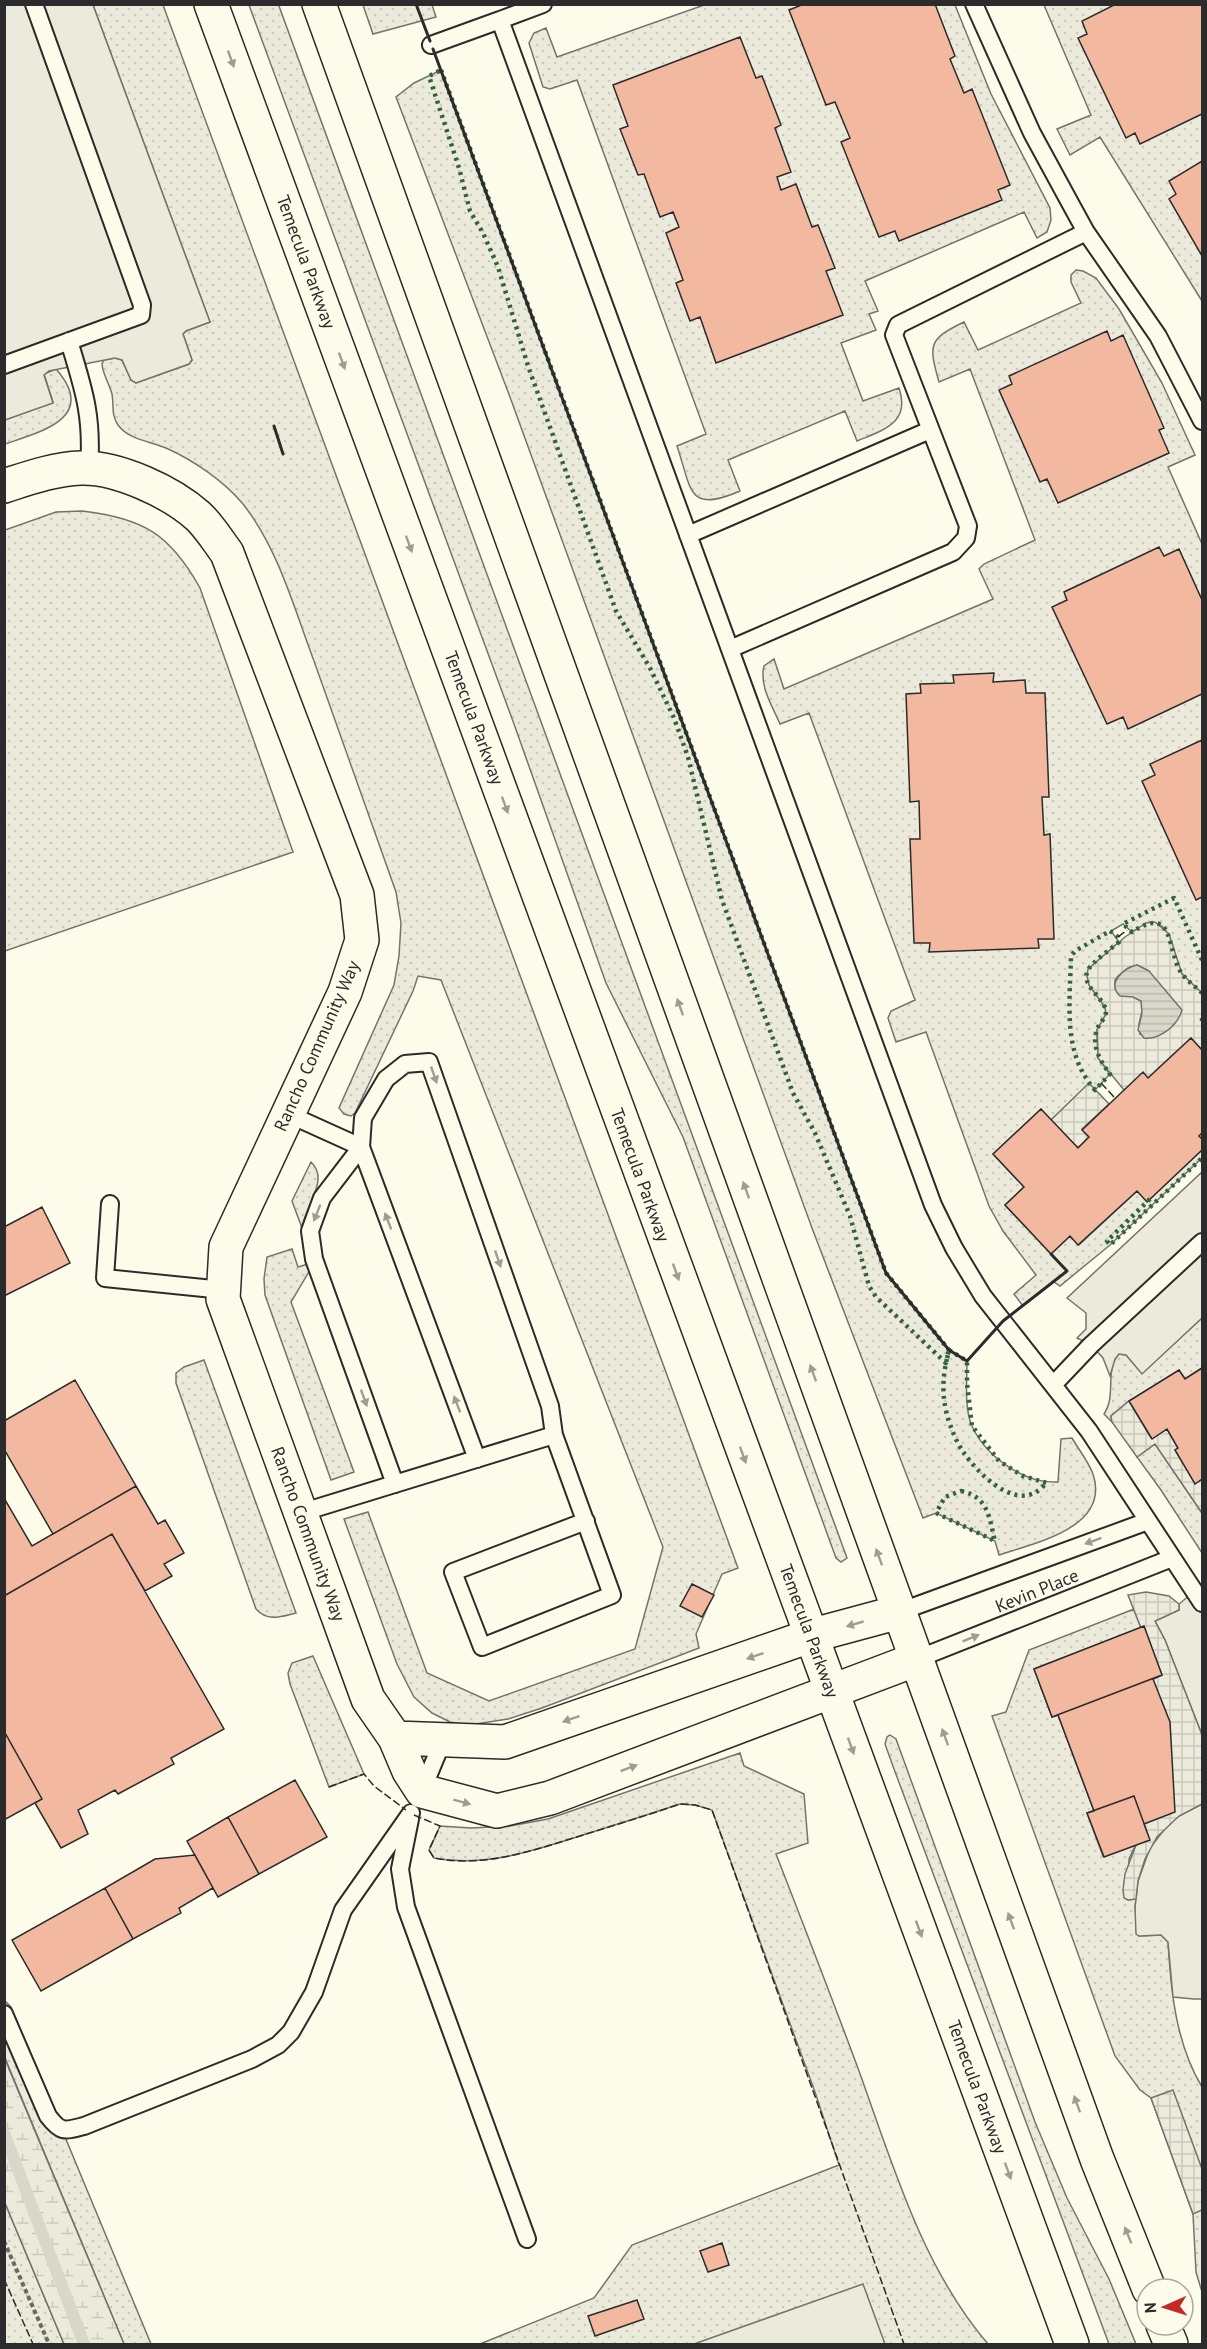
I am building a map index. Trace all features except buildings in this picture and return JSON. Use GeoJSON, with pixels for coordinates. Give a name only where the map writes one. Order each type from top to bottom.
{"type":"FeatureCollection","features":[{"type":"Feature","properties":{"kind":"main road","name":"Temecula Parkway"},"geometry":{"type":"LineString","coordinates":[[211,4],[1072,2344]]}},
{"type":"Feature","properties":{"kind":"main road"},"geometry":{"type":"LineString","coordinates":[[319,4],[1097,2159],[1144,2277]]}},
{"type":"Feature","properties":{"kind":"main road","name":"Rancho Community Way"},"geometry":{"type":"LineString","coordinates":[[4,486],[37,475],[89,469],[119,474],[158,488],[199,517],[227,553],[357,895],[362,940],[345,992],[226,1247],[223,1299],[368,1699],[395,1738],[409,1771],[416,1802]]}},
{"type":"Feature","properties":{"kind":"main road"},"geometry":{"type":"LineString","coordinates":[[395,1738],[505,1742],[810,1636],[899,1612]]}},
{"type":"Feature","properties":{"kind":"main road"},"geometry":{"type":"LineString","coordinates":[[416,1802],[498,1811],[550,1798],[917,1659]]}},
{"type":"Feature","properties":{"kind":"lane"},"geometry":{"type":"LineString","coordinates":[[4,365],[141,315],[142,305],[34,4]]}},
{"type":"Feature","properties":{"kind":"lane"},"geometry":{"type":"LineString","coordinates":[[431,45],[543,4]]}},
{"type":"Feature","properties":{"kind":"lane"},"geometry":{"type":"LineString","coordinates":[[974,4],[1032,133],[1086,232],[1158,336],[1198,400],[1203,421]]}},
{"type":"Feature","properties":{"kind":"lane"},"geometry":{"type":"LineString","coordinates":[[500,20],[933,1206],[954,1248],[983,1296],[1089,1431],[1203,1602]]}},
{"type":"Feature","properties":{"kind":"lane"},"geometry":{"type":"LineString","coordinates":[[730,648],[953,552],[966,538],[968,526],[894,335],[898,325],[1086,232]]}},
{"type":"Feature","properties":{"kind":"lane"},"geometry":{"type":"LineString","coordinates":[[69,341],[89,411],[91,439],[89,469]]}},
{"type":"Feature","properties":{"kind":"lane"},"geometry":{"type":"LineString","coordinates":[[688,535],[930,430]]}},
{"type":"Feature","properties":{"kind":"lane"},"geometry":{"type":"LineString","coordinates":[[477,1459],[361,1147],[363,1118],[386,1079],[405,1064],[429,1062],[550,1406],[554,1436],[586,1521],[612,1595],[482,1647],[453,1572],[586,1521]]}},
{"type":"Feature","properties":{"kind":"lane"},"geometry":{"type":"LineString","coordinates":[[288,1114],[361,1147]]}},
{"type":"Feature","properties":{"kind":"lane"},"geometry":{"type":"LineString","coordinates":[[361,1147],[322,1198],[310,1231],[314,1259],[395,1484]]}},
{"type":"Feature","properties":{"kind":"lane"},"geometry":{"type":"LineString","coordinates":[[110,1204],[105,1278],[223,1290]]}},
{"type":"Feature","properties":{"kind":"lane"},"geometry":{"type":"LineString","coordinates":[[1053,1385],[1090,1345],[1203,1242]]}},
{"type":"Feature","properties":{"kind":"lane"},"geometry":{"type":"LineString","coordinates":[[300,1513],[554,1436]]}},
{"type":"Feature","properties":{"kind":"lane","name":"Kevin Place"},"geometry":{"type":"LineString","coordinates":[[899,1612],[1148,1521]]}},
{"type":"Feature","properties":{"kind":"lane","name":"Kevin Place"},"geometry":{"type":"LineString","coordinates":[[917,1659],[1172,1558]]}},
{"type":"Feature","properties":{"kind":"lane"},"geometry":{"type":"LineString","coordinates":[[443,1740],[416,1802],[400,1869],[405,1907],[527,2239]]}},
{"type":"Feature","properties":{"kind":"lane"},"geometry":{"type":"LineString","coordinates":[[4,2014],[48,2116],[57,2128],[66,2131],[84,2126],[252,2059],[279,2044],[300,2018],[314,1992],[343,1910],[416,1802]]}},
{"type":"Feature","properties":{"kind":"path"},"geometry":{"type":"LineString","coordinates":[[4,2241],[49,2344]]}},
{"type":"Feature","properties":{"kind":"green space"},"geometry":{"type":"Polygon","coordinates":[[[93,5],[163,5],[738,1568],[722,1574],[696,1634],[699,1648],[508,1719],[469,1725],[450,1722],[432,1713],[414,1697],[397,1664],[344,1519],[368,1512],[427,1673],[489,1701],[635,1649],[663,1547],[441,980],[418,976],[355,1113],[351,1116],[344,1114],[339,1108],[394,985],[401,923],[396,892],[292,600],[276,559],[255,521],[235,495],[208,472],[166,448],[128,434],[118,425],[114,417],[112,394],[102,364],[104,360],[115,358],[122,360],[131,380],[136,383],[189,364],[192,360],[183,334],[210,322],[93,5]]]}},
{"type":"Feature","properties":{"kind":"green space"},"geometry":{"type":"Polygon","coordinates":[[[249,5],[279,5],[847,1558],[841,1562],[836,1558],[683,1137],[606,983],[514,724],[249,5]]]}},
{"type":"Feature","properties":{"kind":"green space"},"geometry":{"type":"Polygon","coordinates":[[[363,5],[432,5],[436,17],[373,34],[363,5]]]}},
{"type":"Feature","properties":{"kind":"green space"},"geometry":{"type":"Polygon","coordinates":[[[704,5],[955,5],[991,94],[1050,208],[1051,220],[1047,232],[1037,238],[1024,212],[865,281],[878,311],[869,314],[876,330],[841,343],[863,401],[899,388],[902,400],[898,417],[885,429],[857,441],[845,411],[728,460],[740,491],[710,500],[694,494],[677,446],[706,434],[577,80],[550,89],[543,87],[529,43],[534,33],[546,28],[557,57],[704,5]]]}},
{"type":"Feature","properties":{"kind":"green space"},"geometry":{"type":"Polygon","coordinates":[[[1044,5],[1202,5],[1202,301],[1100,137],[1070,155],[1057,129],[1091,115],[1044,5]]]}},
{"type":"Feature","properties":{"kind":"green space"},"geometry":{"type":"Polygon","coordinates":[[[441,70],[886,1273],[949,1350],[967,1361],[966,1394],[969,1419],[978,1437],[997,1458],[1020,1473],[1045,1481],[1058,1482],[1061,1439],[1072,1438],[1093,1474],[1096,1492],[1091,1508],[1066,1530],[1049,1538],[999,1555],[995,1541],[936,1513],[923,1518],[812,1228],[510,397],[396,97],[414,83],[441,70]]]}},
{"type":"Feature","properties":{"kind":"green space"},"geometry":{"type":"Polygon","coordinates":[[[1076,270],[1096,278],[1119,309],[1162,383],[1195,455],[1168,467],[1202,544],[1202,993],[1181,973],[1170,940],[1162,926],[1155,923],[1145,925],[1132,932],[1123,924],[1111,931],[1119,942],[1089,969],[1089,985],[1105,1007],[1106,1014],[1097,1030],[1098,1058],[1110,1074],[1095,1090],[1089,1084],[1051,1120],[1041,1109],[993,1154],[1024,1187],[1005,1205],[1051,1254],[1070,1236],[1079,1245],[1137,1191],[1148,1201],[1202,1150],[1202,1158],[1110,1245],[1060,1286],[1054,1282],[1023,1306],[1014,1294],[1036,1275],[1003,1231],[989,1206],[926,1032],[896,1042],[888,1018],[891,1011],[915,1000],[809,713],[780,724],[767,695],[763,673],[764,666],[774,659],[784,689],[993,599],[979,569],[984,564],[1035,540],[970,369],[939,382],[933,359],[934,344],[944,333],[964,322],[978,350],[1081,303],[1071,282],[1071,275],[1076,270]]]}},
{"type":"Feature","properties":{"kind":"green space"},"geometry":{"type":"Polygon","coordinates":[[[56,369],[68,386],[71,400],[68,411],[48,428],[5,444],[5,420],[53,402],[44,374],[56,369]]]}},
{"type":"Feature","properties":{"kind":"green space"},"geometry":{"type":"Polygon","coordinates":[[[82,511],[122,518],[153,532],[166,542],[189,569],[200,588],[293,852],[5,951],[5,530],[56,512],[82,511]]]}},
{"type":"Feature","properties":{"kind":"green space"},"geometry":{"type":"Polygon","coordinates":[[[311,1162],[316,1169],[317,1185],[302,1228],[292,1201],[311,1162]]]}},
{"type":"Feature","properties":{"kind":"green space"},"geometry":{"type":"Polygon","coordinates":[[[292,1249],[298,1267],[308,1264],[310,1270],[291,1302],[354,1472],[331,1480],[265,1295],[264,1279],[267,1257],[292,1249]]]}},
{"type":"Feature","properties":{"kind":"green space"},"geometry":{"type":"Polygon","coordinates":[[[1202,1318],[1202,1368],[1185,1379],[1179,1370],[1129,1401],[1111,1416],[1112,1422],[1104,1414],[1110,1399],[1112,1367],[1119,1354],[1126,1355],[1142,1373],[1202,1318]]]}},
{"type":"Feature","properties":{"kind":"green space"},"geometry":{"type":"Polygon","coordinates":[[[204,1360],[296,1613],[270,1617],[256,1609],[176,1383],[176,1373],[184,1367],[204,1360]]]}},
{"type":"Feature","properties":{"kind":"green space"},"geometry":{"type":"Polygon","coordinates":[[[1155,1444],[1202,1513],[1202,1553],[1137,1457],[1155,1444]]]}},
{"type":"Feature","properties":{"kind":"green space"},"geometry":{"type":"Polygon","coordinates":[[[1134,1609],[1141,1628],[1034,1669],[1052,1717],[1058,1715],[1094,1811],[1087,1813],[1103,1856],[1136,1844],[1129,1859],[1128,1900],[1136,1899],[1139,1936],[1161,1935],[1168,1942],[1176,2017],[1186,2053],[1202,2087],[1202,2292],[1196,2272],[1193,2214],[1151,2098],[1140,2090],[1115,2056],[992,1716],[1006,1712],[1029,1650],[1134,1609]]]}},
{"type":"Feature","properties":{"kind":"green space"},"geometry":{"type":"Polygon","coordinates":[[[313,1656],[364,1774],[329,1787],[290,1684],[288,1673],[292,1663],[313,1656]]]}},
{"type":"Feature","properties":{"kind":"green space"},"geometry":{"type":"Polygon","coordinates":[[[890,1735],[896,1739],[1035,2122],[1067,2198],[1109,2279],[1136,2344],[1109,2344],[885,1744],[890,1735]]]}},
{"type":"Feature","properties":{"kind":"green space"},"geometry":{"type":"Polygon","coordinates":[[[740,1753],[744,1766],[804,1794],[808,1843],[776,1854],[839,2016],[897,2178],[927,2249],[965,2314],[988,2344],[480,2344],[594,2298],[632,2245],[839,2165],[815,2092],[712,1810],[680,1804],[547,1846],[491,1859],[472,1861],[434,1858],[429,1850],[440,1826],[471,1828],[510,1826],[548,1819],[740,1753]]]}},
{"type":"Feature","properties":{"kind":"green space"},"geometry":{"type":"Polygon","coordinates":[[[4,2000],[11,2007],[151,2344],[124,2344],[5,2058],[4,2000]]]}},
{"type":"Feature","properties":{"kind":"green space"},"geometry":{"type":"Polygon","coordinates":[[[5,2058],[124,2344],[64,2344],[5,2203],[5,2058]]]}},
{"type":"Feature","properties":{"kind":"green space"},"geometry":{"type":"Polygon","coordinates":[[[5,2203],[64,2344],[5,2344],[5,2203]]]}},
{"type":"Feature","properties":{"kind":"green space"},"geometry":{"type":"Polygon","coordinates":[[[863,2284],[885,2344],[694,2344],[863,2284]]]}},
{"type":"Feature","properties":{"kind":"shaded area"},"geometry":{"type":"Polygon","coordinates":[[[5,5],[93,5],[210,322],[183,334],[192,360],[189,364],[136,383],[131,380],[122,360],[115,358],[49,371],[44,375],[53,403],[5,420],[5,5]]]}},
{"type":"Feature","properties":{"kind":"shaded area"},"geometry":{"type":"Polygon","coordinates":[[[1155,922],[1169,934],[1182,974],[1202,993],[1202,1050],[1191,1038],[1148,1078],[1124,1090],[1098,1058],[1097,1030],[1106,1014],[1105,1007],[1089,985],[1087,976],[1088,969],[1125,937],[1146,923],[1155,922]],[[1137,965],[1128,968],[1115,980],[1115,987],[1141,1001],[1143,1007],[1139,1024],[1140,1035],[1149,971],[1137,965]]]}},
{"type":"Feature","properties":{"kind":"shaded area"},"geometry":{"type":"Polygon","coordinates":[[[1137,965],[1149,971],[1182,1010],[1177,1021],[1156,1037],[1144,1038],[1138,1030],[1142,1013],[1141,1001],[1133,997],[1120,996],[1116,991],[1118,977],[1127,969],[1137,965]]]}},
{"type":"Feature","properties":{"kind":"shaded area"},"geometry":{"type":"Polygon","coordinates":[[[1089,1083],[1109,1104],[1082,1129],[1089,1137],[1078,1148],[1051,1120],[1089,1083]]]}},
{"type":"Feature","properties":{"kind":"shaded area"},"geometry":{"type":"Polygon","coordinates":[[[1202,1172],[1202,1318],[1142,1374],[1126,1355],[1119,1354],[1115,1359],[1110,1376],[1103,1358],[1091,1345],[1077,1338],[1086,1329],[1086,1313],[1067,1298],[1202,1172]]]}},
{"type":"Feature","properties":{"kind":"shaded area"},"geometry":{"type":"Polygon","coordinates":[[[1129,1401],[1151,1438],[1167,1429],[1178,1448],[1175,1450],[1195,1483],[1202,1479],[1202,1513],[1155,1444],[1137,1457],[1112,1422],[1111,1416],[1129,1401]]]}},
{"type":"Feature","properties":{"kind":"shaded area"},"geometry":{"type":"Polygon","coordinates":[[[1202,1585],[1202,1735],[1165,1640],[1155,1621],[1179,1610],[1179,1604],[1202,1585]]]}},
{"type":"Feature","properties":{"kind":"shaded area"},"geometry":{"type":"Polygon","coordinates":[[[1146,1592],[1169,1596],[1179,1604],[1179,1610],[1155,1621],[1165,1640],[1202,1735],[1202,1804],[1179,1816],[1157,1837],[1145,1859],[1138,1881],[1136,1899],[1128,1900],[1124,1898],[1123,1890],[1125,1874],[1144,1824],[1153,1679],[1162,1675],[1144,1627],[1141,1628],[1128,1595],[1146,1592]]]}},
{"type":"Feature","properties":{"kind":"shaded area"},"geometry":{"type":"Polygon","coordinates":[[[1202,1804],[1202,1999],[1173,1997],[1168,1942],[1161,1935],[1139,1936],[1136,1934],[1135,1908],[1138,1881],[1150,1848],[1167,1826],[1179,1816],[1202,1804]]]}},
{"type":"Feature","properties":{"kind":"shaded area"},"geometry":{"type":"Polygon","coordinates":[[[1173,2090],[1202,2169],[1202,2210],[1193,2214],[1151,2098],[1173,2090]]]}},
{"type":"Feature","properties":{"kind":"waterway"},"geometry":{"type":"LineString","coordinates":[[4,2133],[84,2344]]}},
{"type":"Feature","properties":{"kind":"hedge"},"geometry":{"type":"LineString","coordinates":[[441,70],[886,1273],[949,1350],[946,1363],[876,1297],[869,1286],[850,1216],[815,1133],[793,1093],[722,900],[688,757],[674,718],[650,668],[616,611],[528,366],[498,267],[470,211],[459,168],[429,76],[441,70]]}},
{"type":"Feature","properties":{"kind":"hedge"},"geometry":{"type":"LineString","coordinates":[[1202,960],[1174,898],[1123,924],[1132,932],[1145,925],[1155,923],[1162,926],[1170,940],[1181,973],[1202,993]]}},
{"type":"Feature","properties":{"kind":"hedge"},"geometry":{"type":"LineString","coordinates":[[1110,931],[1118,937],[1119,942],[1094,963],[1086,976],[1106,1011],[1098,1027],[1095,1040],[1100,1058],[1110,1074],[1095,1090],[1084,1076],[1073,1044],[1069,1009],[1071,956],[1075,951],[1110,931]]}},
{"type":"Feature","properties":{"kind":"hedge"},"geometry":{"type":"LineString","coordinates":[[1150,1199],[1107,1241],[1110,1245],[1202,1158]]}},
{"type":"Feature","properties":{"kind":"hedge"},"geometry":{"type":"LineString","coordinates":[[949,1350],[967,1361],[972,1426],[999,1461],[1023,1476],[1047,1483],[1037,1491],[1026,1495],[1016,1495],[1006,1491],[986,1478],[961,1449],[947,1415],[943,1390],[949,1350]]}},
{"type":"Feature","properties":{"kind":"hedge"},"geometry":{"type":"LineString","coordinates":[[961,1491],[970,1494],[982,1503],[989,1517],[995,1541],[936,1513],[945,1497],[961,1491]]}},
{"type":"Feature","properties":{"kind":"fence"},"geometry":{"type":"LineString","coordinates":[[1118,937],[1127,930]]}},
{"type":"Feature","properties":{"kind":"fence"},"geometry":{"type":"LineString","coordinates":[[1101,1083],[1115,1098]]}},
{"type":"Feature","properties":{"kind":"fence"},"geometry":{"type":"LineString","coordinates":[[329,1787],[364,1774],[374,1786],[406,1810]]}},
{"type":"Feature","properties":{"kind":"fence"},"geometry":{"type":"LineString","coordinates":[[414,1815],[440,1826],[429,1850],[434,1858],[472,1861],[528,1852],[680,1804],[712,1810],[904,2344]]}},
{"type":"Feature","properties":{"kind":"fence"},"geometry":{"type":"LineString","coordinates":[[4,2279],[33,2344]]}},
{"type":"Feature","properties":{"kind":"wall"},"geometry":{"type":"LineString","coordinates":[[416,4],[430,41]]}},
{"type":"Feature","properties":{"kind":"wall"},"geometry":{"type":"LineString","coordinates":[[433,49],[886,1273],[949,1350],[967,1361],[1003,1321],[1067,1271],[1051,1254]]}},
{"type":"Feature","properties":{"kind":"wall"},"geometry":{"type":"LineString","coordinates":[[274,426],[283,454]]}}]}
